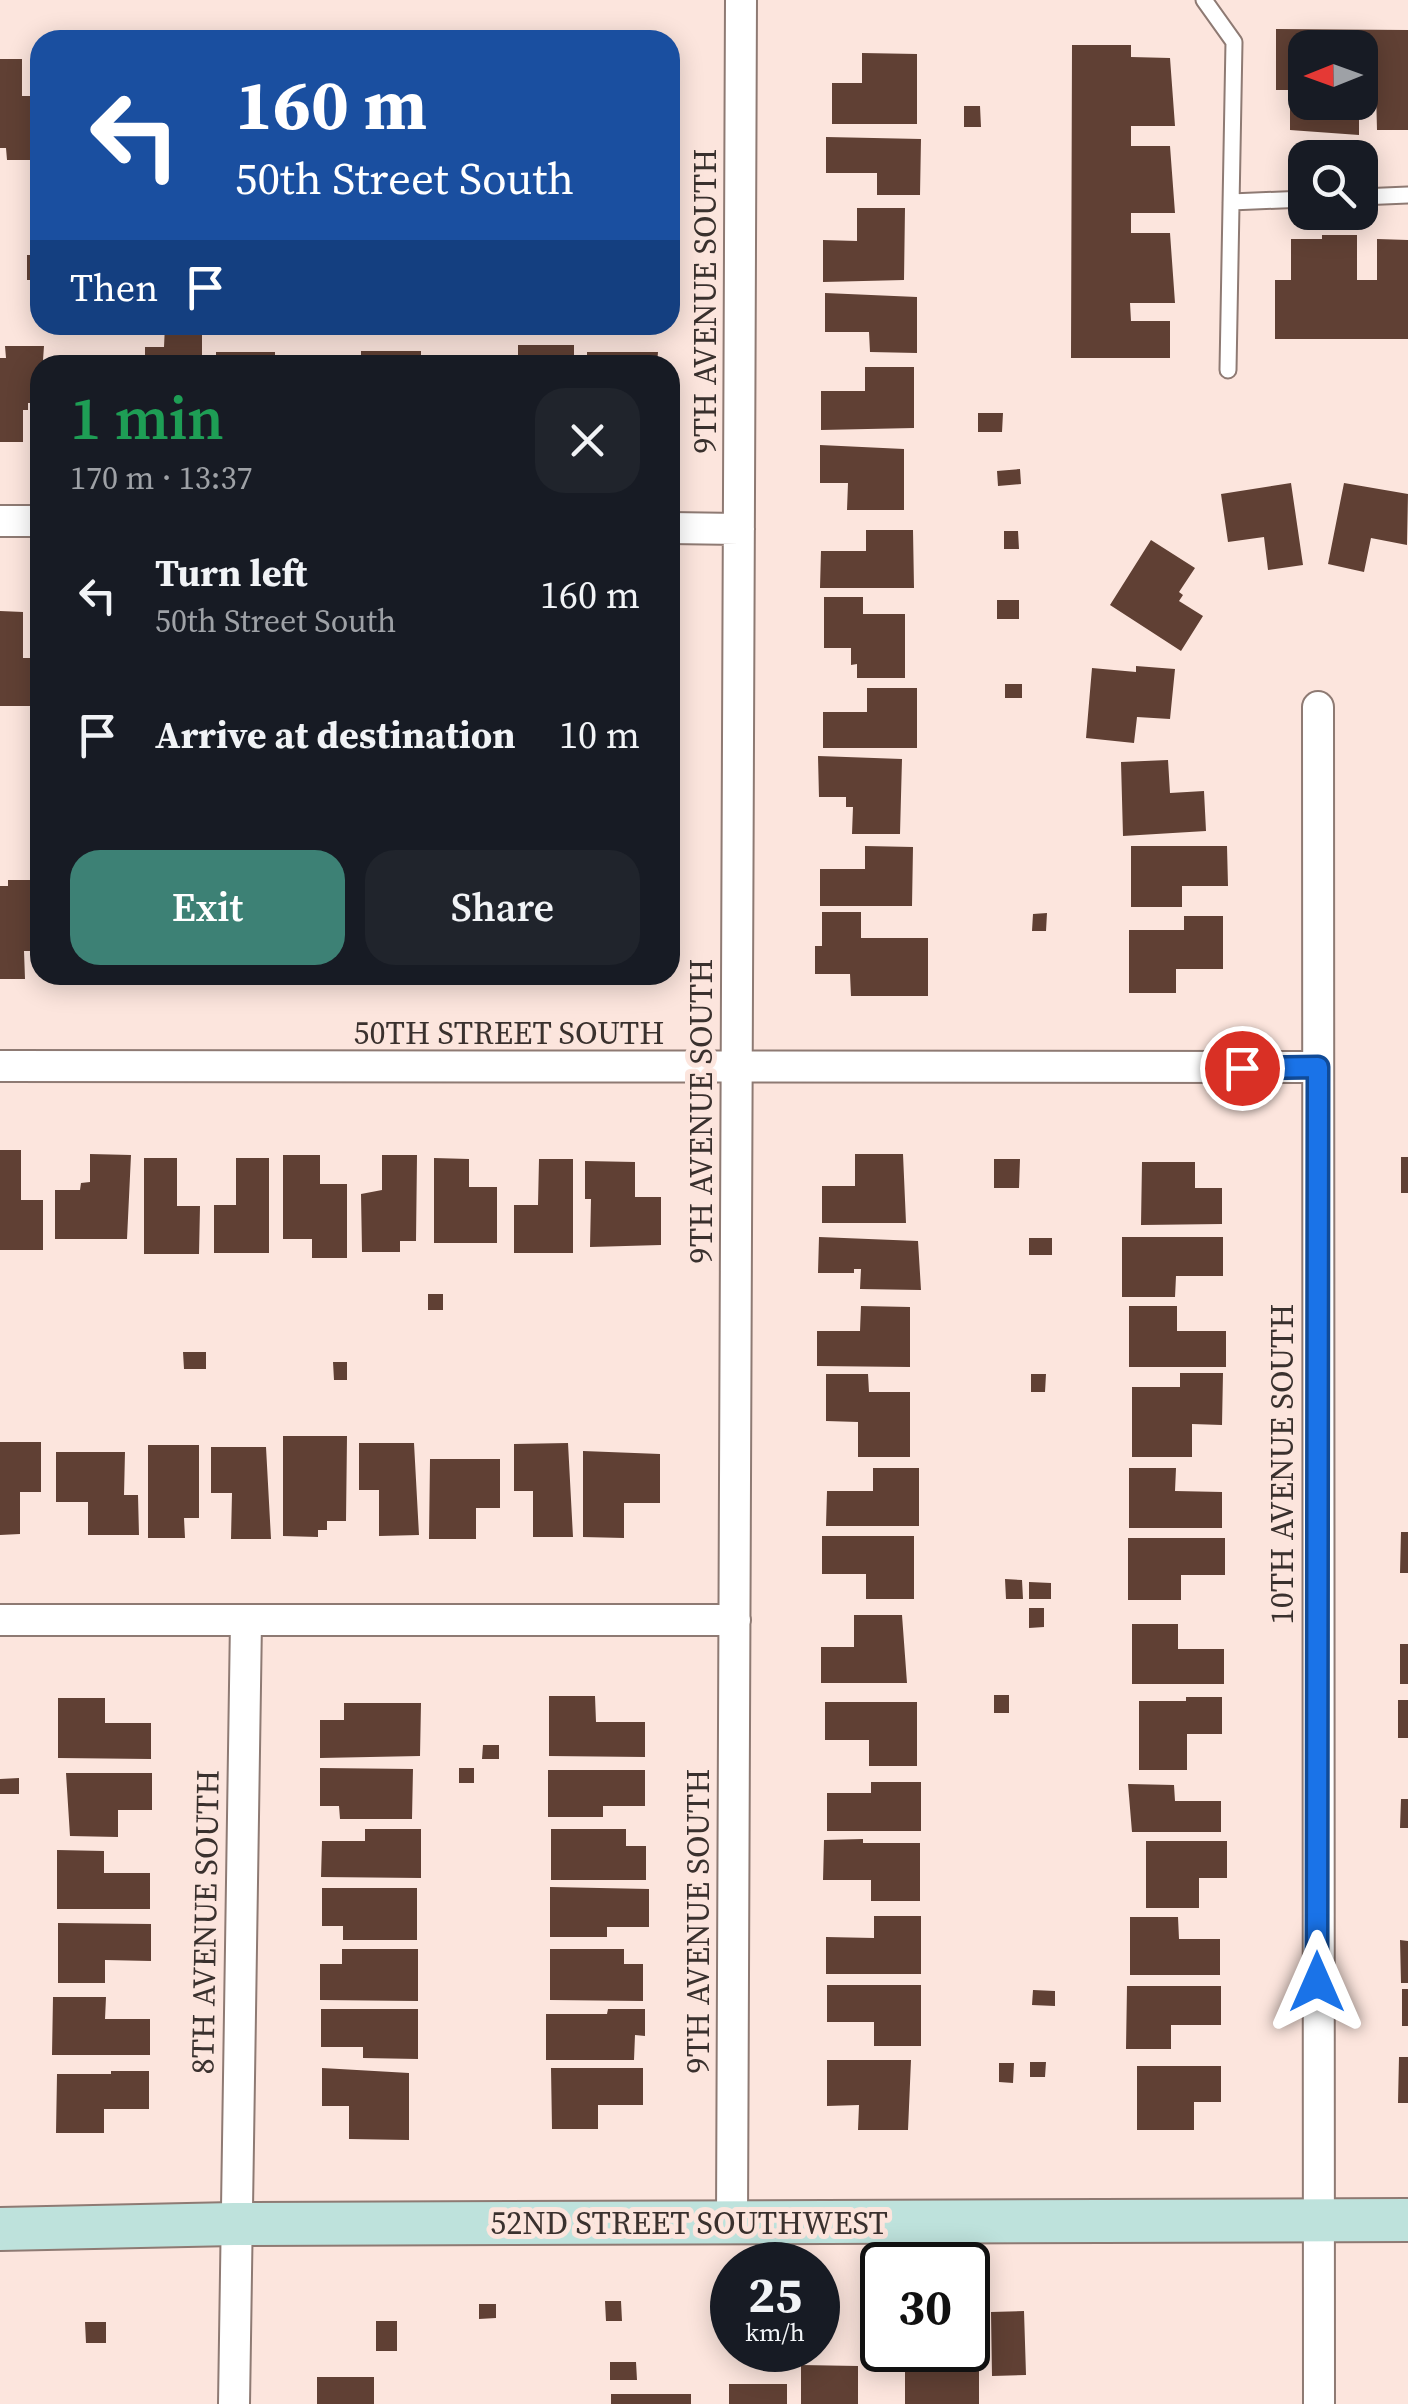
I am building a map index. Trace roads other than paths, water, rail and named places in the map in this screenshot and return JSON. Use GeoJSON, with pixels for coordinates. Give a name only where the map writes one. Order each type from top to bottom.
{"type":"FeatureCollection","features":[{"type":"Feature","properties":{"kind":"street","name":"9TH AVENUE SOUTH"},"geometry":{"type":"LineString","coordinates":[[732,2223],[741,0]]}},
{"type":"Feature","properties":{"kind":"street"},"geometry":{"type":"LineString","coordinates":[[0,521],[30,522]]}},
{"type":"Feature","properties":{"kind":"street"},"geometry":{"type":"LineString","coordinates":[[680,528],[739,529]]}},
{"type":"Feature","properties":{"kind":"street","name":"10TH AVENUE SOUTH"},"geometry":{"type":"LineString","coordinates":[[1318,707],[1318,2404]]}},
{"type":"Feature","properties":{"kind":"street","name":"50TH STREET SOUTH"},"geometry":{"type":"LineString","coordinates":[[0,1066],[1318,1067]]}},
{"type":"Feature","properties":{"kind":"street"},"geometry":{"type":"LineString","coordinates":[[0,1620],[734,1620]]}},
{"type":"Feature","properties":{"kind":"street","name":"8TH AVENUE SOUTH"},"geometry":{"type":"LineString","coordinates":[[234,2404],[246,1621]]}},
{"type":"Feature","properties":{"kind":"street","name":"52ND STREET SOUTHWEST"},"geometry":{"type":"LineString","coordinates":[[0,2229],[234,2224],[1408,2220]]}},
{"type":"Feature","properties":{"kind":"lane"},"geometry":{"type":"LineString","coordinates":[[1204,0],[1234,42],[1228,370]]}},
{"type":"Feature","properties":{"kind":"lane"},"geometry":{"type":"LineString","coordinates":[[1378,196],[1408,195]]}},
{"type":"Feature","properties":{"kind":"lane"},"geometry":{"type":"LineString","coordinates":[[1231,202],[1288,200]]}}]}
